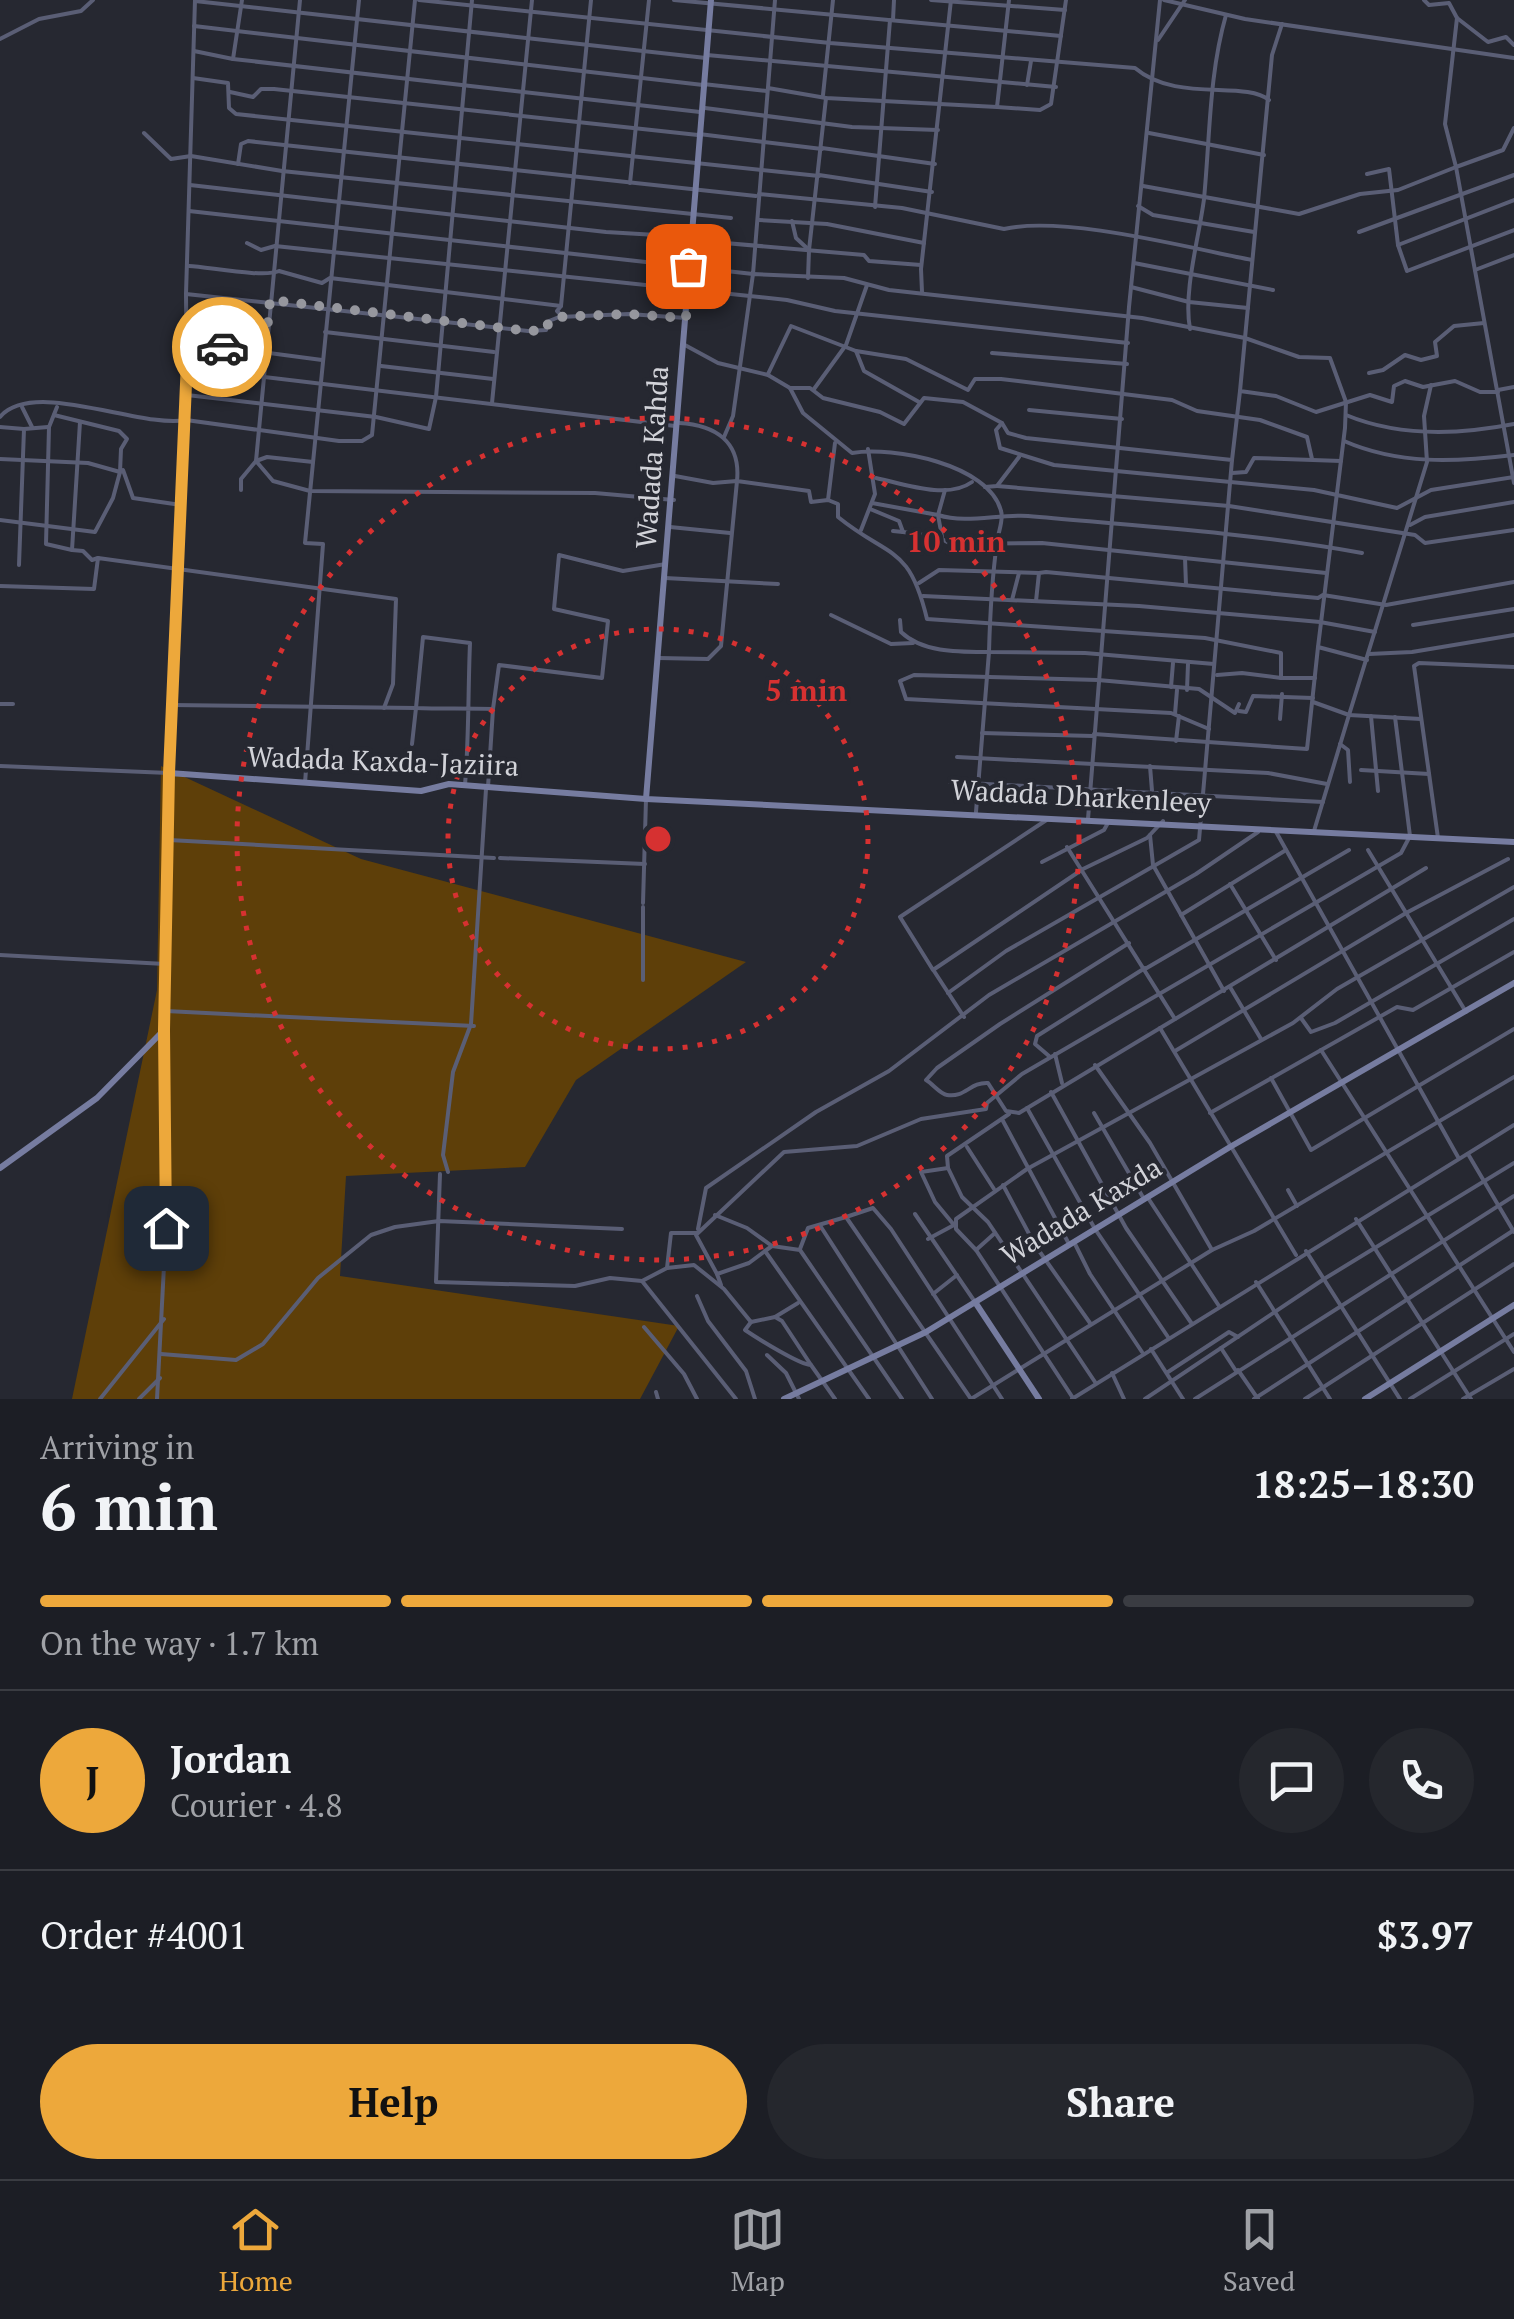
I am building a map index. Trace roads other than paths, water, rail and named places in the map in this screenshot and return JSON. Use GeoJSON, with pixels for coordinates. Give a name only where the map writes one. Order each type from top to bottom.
{"type":"FeatureCollection","features":[{"type":"Feature","properties":{"kind":"street"},"geometry":{"type":"LineString","coordinates":[[0,39],[39,18],[81,12],[93,0]]}},
{"type":"Feature","properties":{"kind":"street"},"geometry":{"type":"LineString","coordinates":[[300,0],[256,461],[272,481],[310,491],[595,493],[674,500]]}},
{"type":"Feature","properties":{"kind":"street"},"geometry":{"type":"LineString","coordinates":[[304,783],[323,544],[305,543],[359,0]]}},
{"type":"Feature","properties":{"kind":"street"},"geometry":{"type":"LineString","coordinates":[[0,417],[6,410],[22,407],[76,403],[169,424],[186,420],[258,432],[367,440],[376,416],[379,390],[386,284],[417,0],[830,43],[1135,68],[1152,83],[1213,93],[1250,92],[1269,100]]}},
{"type":"Feature","properties":{"kind":"street"},"geometry":{"type":"LineString","coordinates":[[492,404],[532,0]]}},
{"type":"Feature","properties":{"kind":"street"},"geometry":{"type":"LineString","coordinates":[[563,318],[557,311],[568,255],[572,177],[591,0]]}},
{"type":"Feature","properties":{"kind":"street"},"geometry":{"type":"LineString","coordinates":[[630,182],[648,0]]}},
{"type":"Feature","properties":{"kind":"street"},"geometry":{"type":"LineString","coordinates":[[674,0],[1061,36]]}},
{"type":"Feature","properties":{"kind":"street"},"geometry":{"type":"LineString","coordinates":[[724,437],[733,416],[753,298],[775,0]]}},
{"type":"Feature","properties":{"kind":"street"},"geometry":{"type":"LineString","coordinates":[[808,278],[833,0]]}},
{"type":"Feature","properties":{"kind":"street"},"geometry":{"type":"LineString","coordinates":[[875,207],[879,129],[894,0]]}},
{"type":"Feature","properties":{"kind":"street"},"geometry":{"type":"LineString","coordinates":[[930,0],[1064,10]]}},
{"type":"Feature","properties":{"kind":"street"},"geometry":{"type":"LineString","coordinates":[[194,26],[825,97],[1040,110],[1051,104],[1056,88],[1066,0]]}},
{"type":"Feature","properties":{"kind":"street"},"geometry":{"type":"LineString","coordinates":[[1088,820],[1125,393],[1130,287],[1162,0],[1184,2],[1226,15],[1514,58]]}},
{"type":"Feature","properties":{"kind":"street"},"geometry":{"type":"LineString","coordinates":[[1424,0],[1431,5],[1449,2],[1457,15],[1488,42],[1506,36],[1514,46]]}},
{"type":"Feature","properties":{"kind":"street"},"geometry":{"type":"LineString","coordinates":[[158,1399],[164,1319],[169,773],[187,395],[185,342],[195,1],[241,3],[644,52],[1056,88]]}},
{"type":"Feature","properties":{"kind":"street","name":"Wadada Kahda"},"geometry":{"type":"LineString","coordinates":[[646,799],[674,500],[690,238],[711,1]]}},
{"type":"Feature","properties":{"kind":"street"},"geometry":{"type":"LineString","coordinates":[[922,292],[921,265],[950,1]]}},
{"type":"Feature","properties":{"kind":"street"},"geometry":{"type":"LineString","coordinates":[[1156,44],[1184,2]]}},
{"type":"Feature","properties":{"kind":"street"},"geometry":{"type":"LineString","coordinates":[[1002,423],[996,430],[1000,448],[1018,457],[1082,468],[1117,468],[1158,478],[1336,494],[1397,508],[1432,490],[1514,479],[1456,167],[1444,124],[1459,2]]}},
{"type":"Feature","properties":{"kind":"street"},"geometry":{"type":"LineString","coordinates":[[234,60],[241,3]]}},
{"type":"Feature","properties":{"kind":"street"},"geometry":{"type":"LineString","coordinates":[[187,395],[376,416],[429,429],[436,397],[452,241],[472,3]]}},
{"type":"Feature","properties":{"kind":"street"},"geometry":{"type":"LineString","coordinates":[[997,107],[1009,3]]}},
{"type":"Feature","properties":{"kind":"street"},"geometry":{"type":"LineString","coordinates":[[1190,329],[1189,302],[1204,197],[1216,50],[1226,15]]}},
{"type":"Feature","properties":{"kind":"street"},"geometry":{"type":"LineString","coordinates":[[948,993],[1099,895],[1198,840],[1272,55],[1282,24]]}},
{"type":"Feature","properties":{"kind":"street"},"geometry":{"type":"LineString","coordinates":[[194,50],[234,60],[824,124],[938,130]]}},
{"type":"Feature","properties":{"kind":"street"},"geometry":{"type":"LineString","coordinates":[[1026,86],[1031,61]]}},
{"type":"Feature","properties":{"kind":"street"},"geometry":{"type":"LineString","coordinates":[[193,78],[228,83],[229,108],[236,114],[876,181],[932,192]]}},
{"type":"Feature","properties":{"kind":"street"},"geometry":{"type":"LineString","coordinates":[[230,92],[247,98],[261,89],[520,118],[578,120],[935,164]]}},
{"type":"Feature","properties":{"kind":"street"},"geometry":{"type":"LineString","coordinates":[[1143,186],[1299,214],[1360,194],[1391,190],[1503,150],[1514,128]]}},
{"type":"Feature","properties":{"kind":"street"},"geometry":{"type":"LineString","coordinates":[[144,133],[170,159],[191,156],[512,197],[731,218]]}},
{"type":"Feature","properties":{"kind":"street"},"geometry":{"type":"LineString","coordinates":[[1148,133],[1264,155]]}},
{"type":"Feature","properties":{"kind":"street"},"geometry":{"type":"LineString","coordinates":[[238,164],[241,144],[248,141],[285,144],[694,191],[816,200],[1004,229],[1019,226],[1137,237],[1252,260]]}},
{"type":"Feature","properties":{"kind":"street"},"geometry":{"type":"LineString","coordinates":[[1367,174],[1389,169],[1398,245],[1407,270],[1514,230]]}},
{"type":"Feature","properties":{"kind":"street"},"geometry":{"type":"LineString","coordinates":[[1358,232],[1514,174]]}},
{"type":"Feature","properties":{"kind":"street"},"geometry":{"type":"LineString","coordinates":[[190,185],[921,265]]}},
{"type":"Feature","properties":{"kind":"street"},"geometry":{"type":"LineString","coordinates":[[1398,245],[1514,200]]}},
{"type":"Feature","properties":{"kind":"street"},"geometry":{"type":"LineString","coordinates":[[1138,206],[1153,216],[1256,232]]}},
{"type":"Feature","properties":{"kind":"street"},"geometry":{"type":"LineString","coordinates":[[188,211],[276,224],[753,274],[844,278],[867,286],[1130,317],[1245,338],[1300,357],[1330,358],[1346,402],[1346,415],[1306,749],[1094,735],[982,733]]}},
{"type":"Feature","properties":{"kind":"street"},"geometry":{"type":"LineString","coordinates":[[758,220],[814,223],[924,242]]}},
{"type":"Feature","properties":{"kind":"street"},"geometry":{"type":"LineString","coordinates":[[792,221],[796,238],[809,250]]}},
{"type":"Feature","properties":{"kind":"street"},"geometry":{"type":"LineString","coordinates":[[247,243],[261,250],[275,246],[1128,344]]}},
{"type":"Feature","properties":{"kind":"street"},"geometry":{"type":"LineString","coordinates":[[1475,270],[1514,255]]}},
{"type":"Feature","properties":{"kind":"street"},"geometry":{"type":"LineString","coordinates":[[1134,263],[1274,290]]}},
{"type":"Feature","properties":{"kind":"street"},"geometry":{"type":"LineString","coordinates":[[189,266],[220,265],[229,270],[272,274],[279,270],[322,282],[330,278],[561,306]]}},
{"type":"Feature","properties":{"kind":"street"},"geometry":{"type":"LineString","coordinates":[[814,390],[846,345],[867,286]]}},
{"type":"Feature","properties":{"kind":"street"},"geometry":{"type":"LineString","coordinates":[[1130,287],[1189,302],[1248,308]]}},
{"type":"Feature","properties":{"kind":"street"},"geometry":{"type":"LineString","coordinates":[[186,294],[538,331],[546,330],[552,318],[628,314],[686,318]]}},
{"type":"Feature","properties":{"kind":"street"},"geometry":{"type":"LineString","coordinates":[[1370,373],[1383,370],[1405,355],[1421,360],[1436,356],[1435,342],[1451,328],[1484,323]]}},
{"type":"Feature","properties":{"kind":"street"},"geometry":{"type":"LineString","coordinates":[[768,375],[791,326],[856,351],[906,359],[942,374],[961,390],[968,390],[981,378],[1125,393],[1172,400],[1196,411],[1279,425],[1306,437],[1312,459]]}},
{"type":"Feature","properties":{"kind":"street"},"geometry":{"type":"LineString","coordinates":[[325,332],[496,352]]}},
{"type":"Feature","properties":{"kind":"street"},"geometry":{"type":"LineString","coordinates":[[185,342],[322,360]]}},
{"type":"Feature","properties":{"kind":"street"},"geometry":{"type":"LineString","coordinates":[[683,344],[739,368],[768,375],[790,388],[814,390],[822,398],[880,412],[904,424],[920,402],[930,398],[964,402],[1002,423],[1008,433],[1026,438],[1120,445],[1232,460]]}},
{"type":"Feature","properties":{"kind":"street"},"geometry":{"type":"LineString","coordinates":[[187,364],[205,346]]}},
{"type":"Feature","properties":{"kind":"street"},"geometry":{"type":"LineString","coordinates":[[856,351],[864,371],[920,402]]}},
{"type":"Feature","properties":{"kind":"street"},"geometry":{"type":"LineString","coordinates":[[992,354],[1127,364]]}},
{"type":"Feature","properties":{"kind":"street"},"geometry":{"type":"LineString","coordinates":[[187,364],[261,378],[708,424],[724,437],[739,461],[721,646],[708,659],[659,658]]}},
{"type":"Feature","properties":{"kind":"street"},"geometry":{"type":"LineString","coordinates":[[381,366],[493,379]]}},
{"type":"Feature","properties":{"kind":"street"},"geometry":{"type":"LineString","coordinates":[[1240,392],[1276,396],[1316,412],[1370,395],[1392,402],[1394,386],[1406,380],[1416,386],[1455,382],[1480,392],[1514,387]]}},
{"type":"Feature","properties":{"kind":"street"},"geometry":{"type":"LineString","coordinates":[[1314,831],[1417,500],[1427,462],[1425,404],[1432,385]]}},
{"type":"Feature","properties":{"kind":"street"},"geometry":{"type":"LineString","coordinates":[[790,388],[803,412],[835,443],[852,453],[868,449],[952,466],[985,488],[1002,514],[996,544],[976,812]]}},
{"type":"Feature","properties":{"kind":"street"},"geometry":{"type":"LineString","coordinates":[[58,405],[50,427],[46,544],[83,551],[92,560],[178,568],[396,599],[393,684],[384,708]]}},
{"type":"Feature","properties":{"kind":"street"},"geometry":{"type":"LineString","coordinates":[[22,407],[32,427]]}},
{"type":"Feature","properties":{"kind":"street"},"geometry":{"type":"LineString","coordinates":[[1029,410],[1122,419]]}},
{"type":"Feature","properties":{"kind":"street"},"geometry":{"type":"LineString","coordinates":[[0,520],[74,526],[95,532],[113,498],[121,448],[127,440],[122,434],[54,415]]}},
{"type":"Feature","properties":{"kind":"street"},"geometry":{"type":"LineString","coordinates":[[1346,415],[1372,426],[1425,430],[1480,432],[1514,424]]}},
{"type":"Feature","properties":{"kind":"street"},"geometry":{"type":"LineString","coordinates":[[72,550],[80,422]]}},
{"type":"Feature","properties":{"kind":"street"},"geometry":{"type":"LineString","coordinates":[[0,440],[1,429],[50,427]]}},
{"type":"Feature","properties":{"kind":"street"},"geometry":{"type":"LineString","coordinates":[[18,565],[24,429]]}},
{"type":"Feature","properties":{"kind":"street"},"geometry":{"type":"LineString","coordinates":[[1344,441],[1365,450],[1427,462],[1511,455]]}},
{"type":"Feature","properties":{"kind":"street"},"geometry":{"type":"LineString","coordinates":[[828,500],[835,443]]}},
{"type":"Feature","properties":{"kind":"street"},"geometry":{"type":"LineString","coordinates":[[861,531],[876,478],[868,449]]}},
{"type":"Feature","properties":{"kind":"street"},"geometry":{"type":"LineString","coordinates":[[241,490],[242,479],[256,461],[266,456],[313,462]]}},
{"type":"Feature","properties":{"kind":"street"},"geometry":{"type":"LineString","coordinates":[[997,486],[1018,457]]}},
{"type":"Feature","properties":{"kind":"street"},"geometry":{"type":"LineString","coordinates":[[1232,473],[1246,472],[1254,458],[1341,461]]}},
{"type":"Feature","properties":{"kind":"street"},"geometry":{"type":"LineString","coordinates":[[0,459],[123,470],[133,498],[182,505]]}},
{"type":"Feature","properties":{"kind":"street"},"geometry":{"type":"LineString","coordinates":[[675,476],[809,491],[812,502],[828,500],[838,504],[838,517],[896,552],[918,583],[927,619],[1215,642],[1281,653],[1281,678]]}},
{"type":"Feature","properties":{"kind":"street"},"geometry":{"type":"LineString","coordinates":[[876,478],[945,490],[962,490],[972,482]]}},
{"type":"Feature","properties":{"kind":"street"},"geometry":{"type":"LineString","coordinates":[[985,488],[1229,506],[1408,534],[1425,543],[1514,530]]}},
{"type":"Feature","properties":{"kind":"street"},"geometry":{"type":"LineString","coordinates":[[941,538],[938,515],[945,490]]}},
{"type":"Feature","properties":{"kind":"street"},"geometry":{"type":"LineString","coordinates":[[1410,525],[1425,517],[1514,502]]}},
{"type":"Feature","properties":{"kind":"street"},"geometry":{"type":"LineString","coordinates":[[871,506],[956,519],[1002,514],[1225,533],[1362,553]]}},
{"type":"Feature","properties":{"kind":"street"},"geometry":{"type":"LineString","coordinates":[[871,506],[899,521]]}},
{"type":"Feature","properties":{"kind":"street"},"geometry":{"type":"LineString","coordinates":[[895,508],[903,532]]}},
{"type":"Feature","properties":{"kind":"street"},"geometry":{"type":"LineString","coordinates":[[670,527],[731,532]]}},
{"type":"Feature","properties":{"kind":"street"},"geometry":{"type":"LineString","coordinates":[[893,532],[941,538],[951,544],[1110,549],[1326,573]]}},
{"type":"Feature","properties":{"kind":"street"},"geometry":{"type":"LineString","coordinates":[[448,1172],[443,1155],[454,1072],[471,1026],[480,856],[500,665],[602,678],[608,621],[554,609],[559,555],[623,571],[666,564]]}},
{"type":"Feature","properties":{"kind":"street"},"geometry":{"type":"LineString","coordinates":[[0,586],[94,590],[98,558]]}},
{"type":"Feature","properties":{"kind":"street"},"geometry":{"type":"LineString","coordinates":[[1185,558],[1186,585]]}},
{"type":"Feature","properties":{"kind":"street"},"geometry":{"type":"LineString","coordinates":[[918,583],[928,573],[939,570],[1039,573],[1318,598],[1323,594],[1386,605],[1514,582]]}},
{"type":"Feature","properties":{"kind":"street"},"geometry":{"type":"LineString","coordinates":[[1012,600],[1018,573]]}},
{"type":"Feature","properties":{"kind":"street"},"geometry":{"type":"LineString","coordinates":[[1036,601],[1039,573]]}},
{"type":"Feature","properties":{"kind":"street"},"geometry":{"type":"LineString","coordinates":[[666,578],[778,584]]}},
{"type":"Feature","properties":{"kind":"street"},"geometry":{"type":"LineString","coordinates":[[922,596],[1106,604],[1320,622],[1376,632]]}},
{"type":"Feature","properties":{"kind":"street"},"geometry":{"type":"LineString","coordinates":[[1413,625],[1514,609]]}},
{"type":"Feature","properties":{"kind":"street"},"geometry":{"type":"LineString","coordinates":[[831,615],[891,644],[913,643],[934,650],[1214,664]]}},
{"type":"Feature","properties":{"kind":"street"},"geometry":{"type":"LineString","coordinates":[[900,620],[901,632],[913,643]]}},
{"type":"Feature","properties":{"kind":"street"},"geometry":{"type":"LineString","coordinates":[[1318,648],[1368,657],[1514,635]]}},
{"type":"Feature","properties":{"kind":"street"},"geometry":{"type":"LineString","coordinates":[[412,744],[423,637],[470,643],[465,785]]}},
{"type":"Feature","properties":{"kind":"street"},"geometry":{"type":"LineString","coordinates":[[1173,663],[1176,741]]}},
{"type":"Feature","properties":{"kind":"street"},"geometry":{"type":"LineString","coordinates":[[1438,838],[1416,663],[1514,667]]}},
{"type":"Feature","properties":{"kind":"street"},"geometry":{"type":"LineString","coordinates":[[1187,690],[1188,664]]}},
{"type":"Feature","properties":{"kind":"street"},"geometry":{"type":"LineString","coordinates":[[1215,676],[1242,673],[1315,678]]}},
{"type":"Feature","properties":{"kind":"street"},"geometry":{"type":"LineString","coordinates":[[1209,728],[1177,715],[906,700],[900,681],[914,675],[1098,680],[1214,696],[1232,712],[1239,707],[1244,714],[1253,696],[1282,694],[1313,700],[1349,715],[1421,718]]}},
{"type":"Feature","properties":{"kind":"street"},"geometry":{"type":"LineString","coordinates":[[1280,719],[1282,694]]}},
{"type":"Feature","properties":{"kind":"street"},"geometry":{"type":"LineString","coordinates":[[0,704],[13,704]]}},
{"type":"Feature","properties":{"kind":"street"},"geometry":{"type":"LineString","coordinates":[[172,705],[493,709]]}},
{"type":"Feature","properties":{"kind":"street"},"geometry":{"type":"LineString","coordinates":[[1370,716],[1378,791]]}},
{"type":"Feature","properties":{"kind":"street"},"geometry":{"type":"LineString","coordinates":[[667,1268],[671,1233],[697,1231],[784,1152],[857,1146],[921,1119],[986,1109],[996,1096],[1053,1056],[1401,853],[1410,836],[1395,717]]}},
{"type":"Feature","properties":{"kind":"street"},"geometry":{"type":"LineString","coordinates":[[1340,744],[1348,750],[1350,782]]}},
{"type":"Feature","properties":{"kind":"street"},"geometry":{"type":"LineString","coordinates":[[957,757],[1294,776],[1327,784]]}},
{"type":"Feature","properties":{"kind":"street"},"geometry":{"type":"LineString","coordinates":[[0,766],[169,773]]}},
{"type":"Feature","properties":{"kind":"street"},"geometry":{"type":"LineString","coordinates":[[1150,766],[1152,792]]}},
{"type":"Feature","properties":{"kind":"street"},"geometry":{"type":"LineString","coordinates":[[1362,770],[1429,774]]}},
{"type":"Feature","properties":{"kind":"street","name":"Wadada Kaxda-Jaziira"},"geometry":{"type":"LineString","coordinates":[[169,773],[420,791],[465,785],[646,799]]}},
{"type":"Feature","properties":{"kind":"street"},"geometry":{"type":"LineString","coordinates":[[950,782],[1323,802]]}},
{"type":"Feature","properties":{"kind":"street"},"geometry":{"type":"LineString","coordinates":[[643,980],[646,799]]}},
{"type":"Feature","properties":{"kind":"street","name":"Wadada Dharkenleey"},"geometry":{"type":"LineString","coordinates":[[646,799],[1163,821],[1260,830],[1514,842]]}},
{"type":"Feature","properties":{"kind":"street"},"geometry":{"type":"LineString","coordinates":[[964,1017],[900,918],[1051,818]]}},
{"type":"Feature","properties":{"kind":"street"},"geometry":{"type":"LineString","coordinates":[[1042,862],[1104,830],[1109,821]]}},
{"type":"Feature","properties":{"kind":"street"},"geometry":{"type":"LineString","coordinates":[[933,970],[1083,869],[1150,835],[1163,821]]}},
{"type":"Feature","properties":{"kind":"street"},"geometry":{"type":"LineString","coordinates":[[724,1289],[708,1262],[697,1231],[706,1188],[964,1017],[989,995],[1166,888],[1196,874],[1260,830]]}},
{"type":"Feature","properties":{"kind":"street"},"geometry":{"type":"LineString","coordinates":[[1275,830],[1360,976],[1415,1087],[1459,1159]]}},
{"type":"Feature","properties":{"kind":"street"},"geometry":{"type":"LineString","coordinates":[[1150,835],[1153,865],[1180,915],[1261,1039]]}},
{"type":"Feature","properties":{"kind":"street"},"geometry":{"type":"LineString","coordinates":[[169,840],[645,864]]}},
{"type":"Feature","properties":{"kind":"street"},"geometry":{"type":"LineString","coordinates":[[1068,846],[1175,1019]]}},
{"type":"Feature","properties":{"kind":"street"},"geometry":{"type":"LineString","coordinates":[[1180,915],[1286,850]]}},
{"type":"Feature","properties":{"kind":"street"},"geometry":{"type":"LineString","coordinates":[[1063,1084],[1053,1056],[1035,1044],[1037,1036],[1348,850]]}},
{"type":"Feature","properties":{"kind":"street"},"geometry":{"type":"LineString","coordinates":[[1368,850],[1389,892],[1466,1012]]}},
{"type":"Feature","properties":{"kind":"street"},"geometry":{"type":"LineString","coordinates":[[1175,1052],[1406,913],[1508,859]]}},
{"type":"Feature","properties":{"kind":"street"},"geometry":{"type":"LineString","coordinates":[[1096,1382],[995,1234],[962,1197],[948,1168],[947,1156],[1009,1114],[1026,1108],[1426,868]]}},
{"type":"Feature","properties":{"kind":"street"},"geometry":{"type":"LineString","coordinates":[[1230,884],[1276,960]]}},
{"type":"Feature","properties":{"kind":"street"},"geometry":{"type":"LineString","coordinates":[[928,1239],[954,1224],[994,1189],[1301,1018],[1360,976],[1514,887]]}},
{"type":"Feature","properties":{"kind":"street"},"geometry":{"type":"LineString","coordinates":[[1301,1018],[1311,1032],[1514,919]]}},
{"type":"Feature","properties":{"kind":"street"},"geometry":{"type":"LineString","coordinates":[[1009,1114],[992,1086],[980,1082],[964,1094],[942,1094],[926,1080],[1000,1024],[1128,943]]}},
{"type":"Feature","properties":{"kind":"street"},"geometry":{"type":"LineString","coordinates":[[1210,1112],[1400,1007],[1413,1010],[1452,990],[1514,952]]}},
{"type":"Feature","properties":{"kind":"street"},"geometry":{"type":"LineString","coordinates":[[0,955],[166,964]]}},
{"type":"Feature","properties":{"kind":"street","name":"Wadada Kaxda"},"geometry":{"type":"LineString","coordinates":[[784,1399],[798,1396],[926,1332],[1230,1147],[1512,986]]}},
{"type":"Feature","properties":{"kind":"street"},"geometry":{"type":"LineString","coordinates":[[166,1011],[471,1026]]}},
{"type":"Feature","properties":{"kind":"street"},"geometry":{"type":"LineString","coordinates":[[1160,1028],[1297,1257]]}},
{"type":"Feature","properties":{"kind":"street"},"geometry":{"type":"LineString","coordinates":[[1270,1078],[1311,1150],[1514,1029]]}},
{"type":"Feature","properties":{"kind":"street"},"geometry":{"type":"LineString","coordinates":[[0,1168],[97,1098],[164,1030]]}},
{"type":"Feature","properties":{"kind":"street"},"geometry":{"type":"LineString","coordinates":[[1321,1050],[1362,1120],[1514,1352]]}},
{"type":"Feature","properties":{"kind":"street"},"geometry":{"type":"LineString","coordinates":[[1094,1065],[1126,1115],[1150,1143],[1212,1250]]}},
{"type":"Feature","properties":{"kind":"street"},"geometry":{"type":"LineString","coordinates":[[846,1217],[971,1399],[1212,1250],[1297,1206],[1514,1077]]}},
{"type":"Feature","properties":{"kind":"street"},"geometry":{"type":"LineString","coordinates":[[1051,1092],[1148,1262],[1166,1280],[1192,1324]]}},
{"type":"Feature","properties":{"kind":"street"},"geometry":{"type":"LineString","coordinates":[[1026,1108],[1096,1229],[1168,1336]]}},
{"type":"Feature","properties":{"kind":"street"},"geometry":{"type":"LineString","coordinates":[[1094,1114],[1219,1306]]}},
{"type":"Feature","properties":{"kind":"street"},"geometry":{"type":"LineString","coordinates":[[1002,1121],[1072,1243],[1143,1353]]}},
{"type":"Feature","properties":{"kind":"street"},"geometry":{"type":"LineString","coordinates":[[948,1168],[921,1172],[934,1202],[976,1250],[1072,1399],[1168,1336],[1514,1126]]}},
{"type":"Feature","properties":{"kind":"street"},"geometry":{"type":"LineString","coordinates":[[966,1146],[994,1189]]}},
{"type":"Feature","properties":{"kind":"street"},"geometry":{"type":"LineString","coordinates":[[1221,1348],[1256,1398],[1306,1362],[1514,1231],[1468,1154]]}},
{"type":"Feature","properties":{"kind":"street"},"geometry":{"type":"LineString","coordinates":[[1145,1399],[1324,1279],[1514,1163]]}},
{"type":"Feature","properties":{"kind":"street"},"geometry":{"type":"LineString","coordinates":[[440,1174],[436,1282],[575,1286],[610,1278],[642,1280],[667,1268],[708,1262]]}},
{"type":"Feature","properties":{"kind":"street"},"geometry":{"type":"LineString","coordinates":[[1003,1185],[1092,1325]]}},
{"type":"Feature","properties":{"kind":"street"},"geometry":{"type":"LineString","coordinates":[[1288,1190],[1297,1206]]}},
{"type":"Feature","properties":{"kind":"street"},"geometry":{"type":"LineString","coordinates":[[1195,1399],[1514,1196]]}},
{"type":"Feature","properties":{"kind":"street"},"geometry":{"type":"LineString","coordinates":[[902,1399],[800,1250],[800,1238],[808,1228],[873,1208],[1002,1399]]}},
{"type":"Feature","properties":{"kind":"street"},"geometry":{"type":"LineString","coordinates":[[914,1214],[1039,1399]]}},
{"type":"Feature","properties":{"kind":"street"},"geometry":{"type":"LineString","coordinates":[[716,1215],[746,1228],[772,1246],[800,1250]]}},
{"type":"Feature","properties":{"kind":"street"},"geometry":{"type":"LineString","coordinates":[[1356,1220],[1392,1272],[1467,1398],[1514,1369]]}},
{"type":"Feature","properties":{"kind":"street"},"geometry":{"type":"LineString","coordinates":[[161,1354],[236,1360],[263,1344],[318,1278],[371,1236],[418,1222],[622,1229]]}},
{"type":"Feature","properties":{"kind":"street"},"geometry":{"type":"LineString","coordinates":[[820,1226],[932,1399]]}},
{"type":"Feature","properties":{"kind":"street"},"geometry":{"type":"LineString","coordinates":[[976,1250],[995,1234]]}},
{"type":"Feature","properties":{"kind":"street"},"geometry":{"type":"LineString","coordinates":[[717,1274],[749,1263],[772,1246]]}},
{"type":"Feature","properties":{"kind":"street"},"geometry":{"type":"LineString","coordinates":[[765,1251],[868,1399]]}},
{"type":"Feature","properties":{"kind":"street"},"geometry":{"type":"LineString","coordinates":[[1306,1251],[1400,1399]]}},
{"type":"Feature","properties":{"kind":"street"},"geometry":{"type":"LineString","coordinates":[[1305,1399],[1514,1264]]}},
{"type":"Feature","properties":{"kind":"street"},"geometry":{"type":"LineString","coordinates":[[694,1265],[724,1289],[751,1322]]}},
{"type":"Feature","properties":{"kind":"street"},"geometry":{"type":"LineString","coordinates":[[933,1294],[956,1276]]}},
{"type":"Feature","properties":{"kind":"street"},"geometry":{"type":"LineString","coordinates":[[642,1280],[736,1399]]}},
{"type":"Feature","properties":{"kind":"street"},"geometry":{"type":"LineString","coordinates":[[1256,1282],[1330,1399]]}},
{"type":"Feature","properties":{"kind":"street"},"geometry":{"type":"LineString","coordinates":[[697,1296],[708,1321],[746,1371],[755,1399]]}},
{"type":"Feature","properties":{"kind":"street"},"geometry":{"type":"LineString","coordinates":[[798,1303],[775,1318],[751,1322],[745,1330],[779,1347],[798,1364],[811,1365]]}},
{"type":"Feature","properties":{"kind":"street"},"geometry":{"type":"LineString","coordinates":[[1365,1399],[1514,1305]]}},
{"type":"Feature","properties":{"kind":"street"},"geometry":{"type":"LineString","coordinates":[[775,1318],[836,1399]]}},
{"type":"Feature","properties":{"kind":"street"},"geometry":{"type":"LineString","coordinates":[[100,1399],[164,1319]]}},
{"type":"Feature","properties":{"kind":"street"},"geometry":{"type":"LineString","coordinates":[[644,1327],[684,1374],[697,1399]]}},
{"type":"Feature","properties":{"kind":"street"},"geometry":{"type":"LineString","coordinates":[[1168,1372],[1229,1332],[1238,1337]]}},
{"type":"Feature","properties":{"kind":"street"},"geometry":{"type":"LineString","coordinates":[[1410,1399],[1514,1334]]}},
{"type":"Feature","properties":{"kind":"street"},"geometry":{"type":"LineString","coordinates":[[1151,1348],[1184,1399]]}},
{"type":"Feature","properties":{"kind":"street"},"geometry":{"type":"LineString","coordinates":[[767,1356],[786,1373],[798,1396]]}},
{"type":"Feature","properties":{"kind":"street"},"geometry":{"type":"LineString","coordinates":[[1112,1373],[1124,1399]]}},
{"type":"Feature","properties":{"kind":"street"},"geometry":{"type":"LineString","coordinates":[[139,1399],[160,1378]]}},
{"type":"Feature","properties":{"kind":"street"},"geometry":{"type":"LineString","coordinates":[[656,1392],[658,1399]]}}]}
